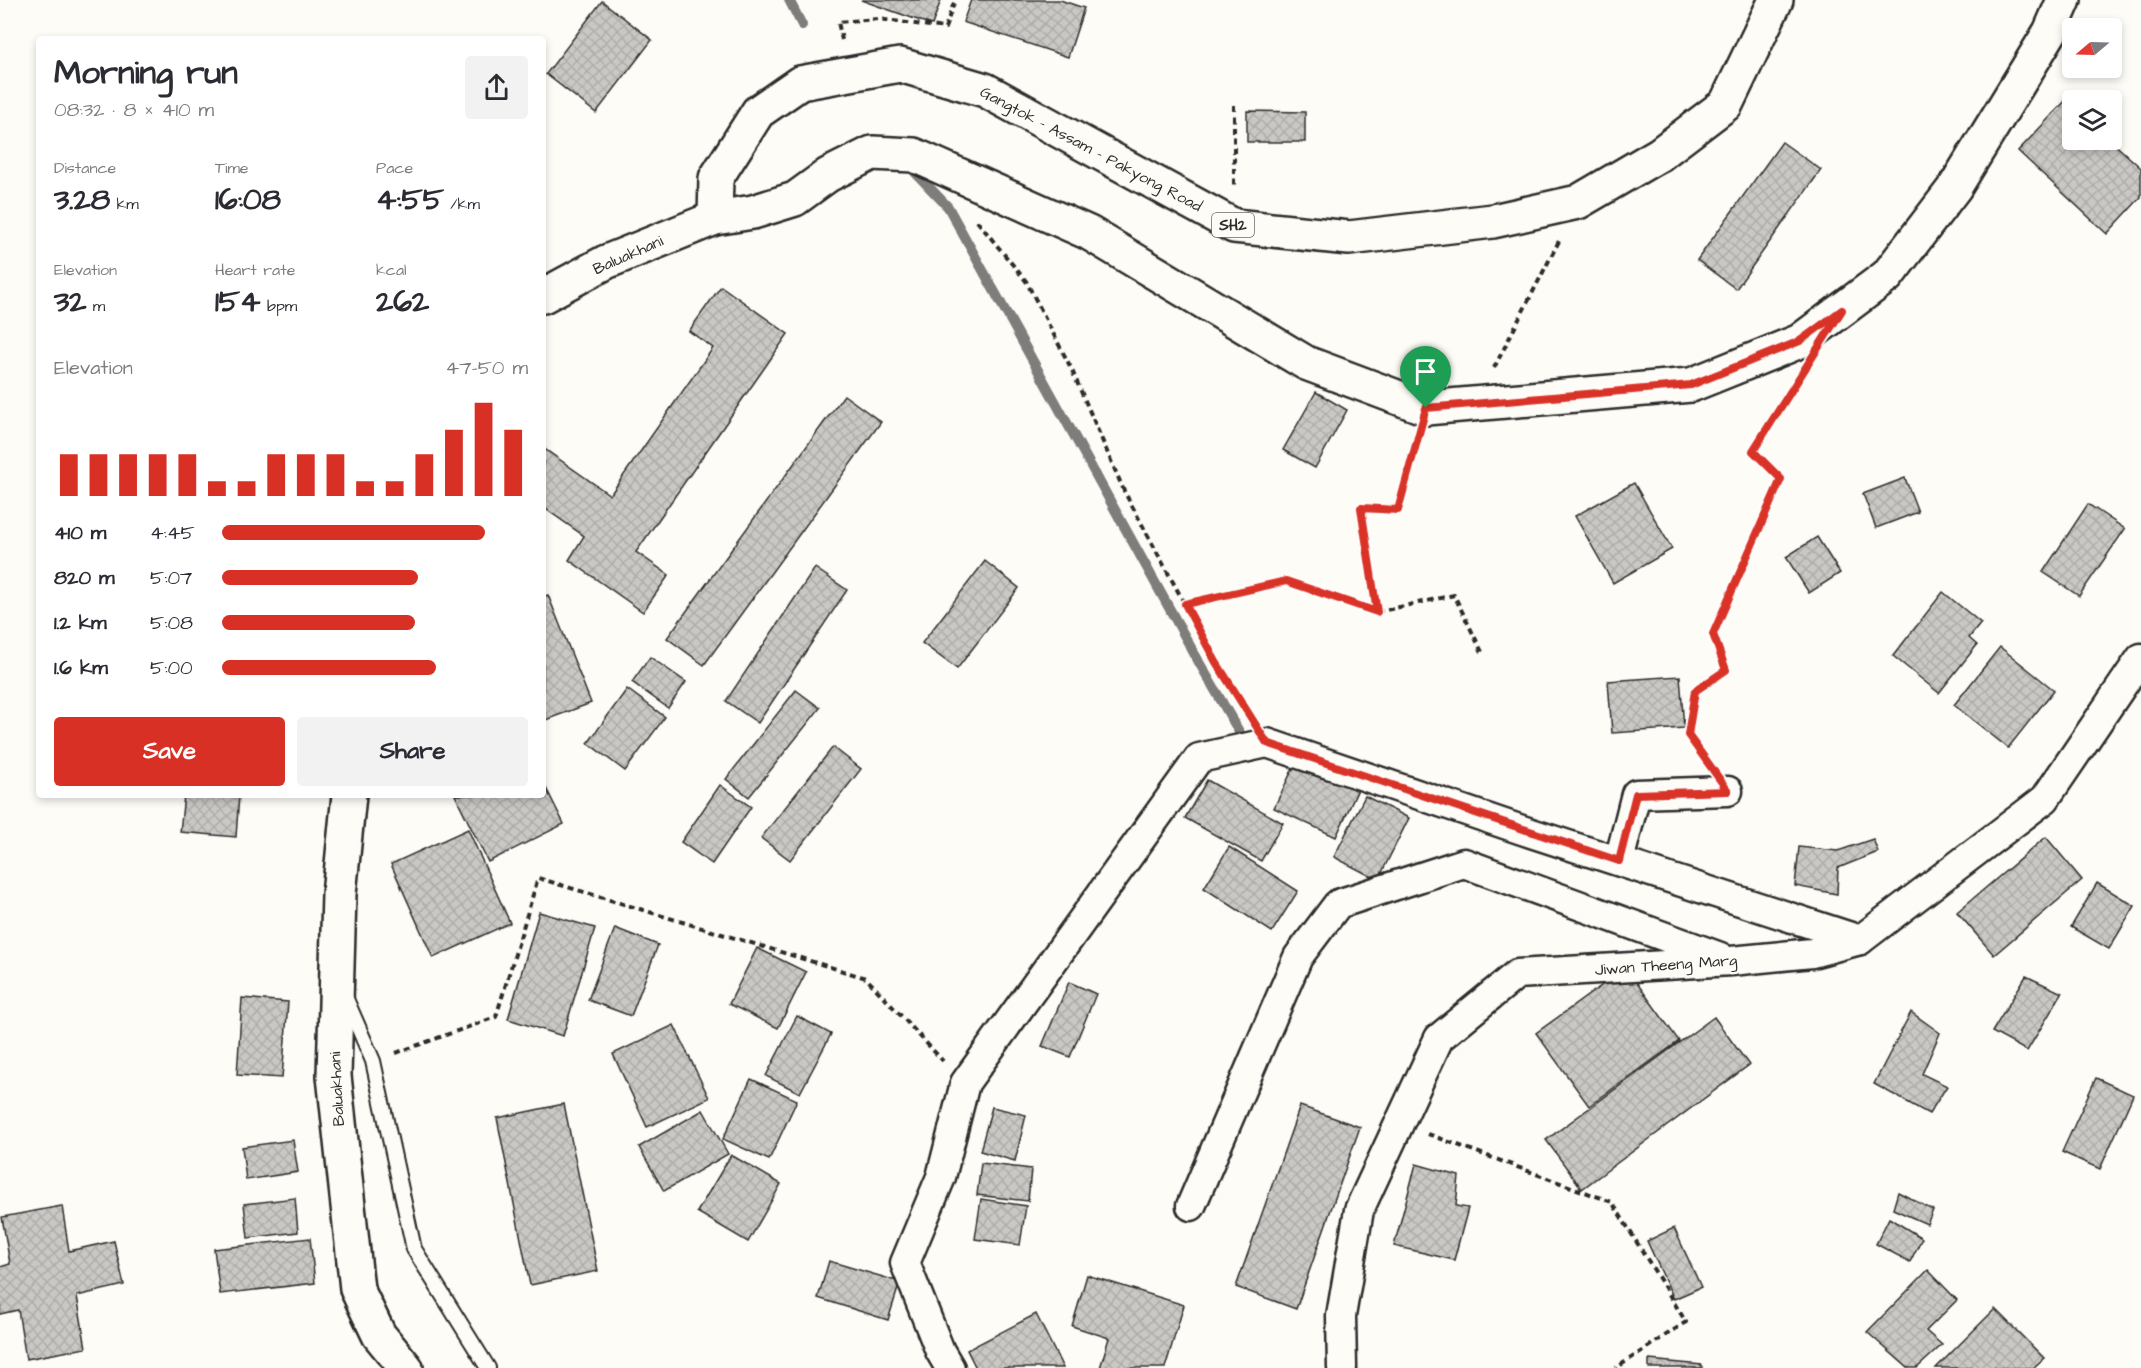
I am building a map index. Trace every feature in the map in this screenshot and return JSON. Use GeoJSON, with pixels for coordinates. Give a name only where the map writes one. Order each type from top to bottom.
{"type":"FeatureCollection","features":[{"type":"Feature","properties":{"kind":"main road","name":"Gangtok - Assam - Pakyong Road"},"geometry":{"type":"LineString","coordinates":[[715,218],[716,178],[758,112],[800,83],[900,65],[985,90],[1234,226],[1349,238],[1493,221],[1578,202],[1660,154],[1726,104],[1776,0]]}},
{"type":"Feature","properties":{"kind":"main road"},"geometry":{"type":"LineString","coordinates":[[1426,408],[1691,385],[1800,341],[1887,276],[1894,267],[1955,187],[2050,32],[2064,0]]}},
{"type":"Feature","properties":{"kind":"main road","name":"Baluakhani"},"geometry":{"type":"LineString","coordinates":[[546,294],[606,262],[715,218],[753,212],[795,198],[828,175],[872,153],[914,155],[1089,233],[1306,363],[1426,408]]}},
{"type":"Feature","properties":{"kind":"main road","name":"Baluakhani"},"geometry":{"type":"LineString","coordinates":[[350,798],[339,894],[334,1077],[357,1289],[379,1335],[406,1368]]}},
{"type":"Feature","properties":{"kind":"street","name":"Jiwan Theeng Marg"},"geometry":{"type":"LineString","coordinates":[[1342,1368],[1341,1316],[1359,1210],[1439,1038],[1517,974],[1731,961],[1812,952],[1860,940],[2045,799],[2141,658]]}},
{"type":"Feature","properties":{"kind":"street"},"geometry":{"type":"LineString","coordinates":[[950,1368],[940,1351],[905,1263],[940,1177],[965,1083],[1199,758],[1267,743],[1860,940]]}},
{"type":"Feature","properties":{"kind":"street"},"geometry":{"type":"LineString","coordinates":[[1619,861],[1636,794],[1728,791]]}},
{"type":"Feature","properties":{"kind":"street"},"geometry":{"type":"LineString","coordinates":[[1191,1206],[1298,957],[1338,904],[1464,863],[1731,961]]}},
{"type":"Feature","properties":{"kind":"lane"},"geometry":{"type":"LineString","coordinates":[[337,978],[373,1061],[414,1249],[488,1368]]}},
{"type":"Feature","properties":{"kind":"path"},"geometry":{"type":"LineString","coordinates":[[848,73],[838,22],[878,19],[945,28],[955,0]]}},
{"type":"Feature","properties":{"kind":"path"},"geometry":{"type":"LineString","coordinates":[[1234,105],[1234,226]]}},
{"type":"Feature","properties":{"kind":"path"},"geometry":{"type":"LineString","coordinates":[[1476,404],[1578,202]]}},
{"type":"Feature","properties":{"kind":"path"},"geometry":{"type":"LineString","coordinates":[[970,213],[1026,281],[1071,368],[1124,491],[1216,662],[1267,743]]}},
{"type":"Feature","properties":{"kind":"path"},"geometry":{"type":"LineString","coordinates":[[1728,791],[1688,735],[1695,691],[1726,670],[1713,634],[1781,479],[1753,451],[1804,370]]}},
{"type":"Feature","properties":{"kind":"path"},"geometry":{"type":"LineString","coordinates":[[1377,612],[1361,508],[1398,510],[1426,408]]}},
{"type":"Feature","properties":{"kind":"path"},"geometry":{"type":"LineString","coordinates":[[1185,604],[1286,581],[1377,612],[1454,595],[1482,652]]}},
{"type":"Feature","properties":{"kind":"path"},"geometry":{"type":"LineString","coordinates":[[373,1061],[495,1017],[538,879],[866,978],[965,1083]]}},
{"type":"Feature","properties":{"kind":"path"},"geometry":{"type":"LineString","coordinates":[[1400,1123],[1612,1202],[1686,1322],[1616,1368]]}},
{"type":"Feature","properties":{"kind":"building"},"geometry":{"type":"Polygon","coordinates":[[[861,0],[941,0],[932,25],[861,0]]]}},
{"type":"Feature","properties":{"kind":"building"},"geometry":{"type":"Polygon","coordinates":[[[971,0],[1060,0],[1084,8],[1068,57],[963,22],[971,0]]]}},
{"type":"Feature","properties":{"kind":"building"},"geometry":{"type":"Polygon","coordinates":[[[602,1],[652,40],[596,113],[546,74],[602,1]]]}},
{"type":"Feature","properties":{"kind":"building"},"geometry":{"type":"Polygon","coordinates":[[[2062,104],[2062,150],[2121,150],[2141,168],[2141,197],[2107,234],[2018,151],[2062,104]]]}},
{"type":"Feature","properties":{"kind":"building"},"geometry":{"type":"Polygon","coordinates":[[[1247,111],[1305,112],[1305,142],[1247,142],[1247,111]]]}},
{"type":"Feature","properties":{"kind":"building"},"geometry":{"type":"Polygon","coordinates":[[[1782,142],[1821,170],[1736,289],[1697,260],[1782,142]]]}},
{"type":"Feature","properties":{"kind":"building"},"geometry":{"type":"Polygon","coordinates":[[[721,286],[788,334],[636,552],[669,575],[643,612],[569,560],[584,536],[546,509],[546,450],[610,495],[713,348],[689,331],[721,286]]]}},
{"type":"Feature","properties":{"kind":"building"},"geometry":{"type":"Polygon","coordinates":[[[1316,392],[1347,410],[1315,468],[1283,450],[1316,392]]]}},
{"type":"Feature","properties":{"kind":"building"},"geometry":{"type":"Polygon","coordinates":[[[844,395],[881,422],[704,665],[667,638],[844,395]]]}},
{"type":"Feature","properties":{"kind":"building"},"geometry":{"type":"Polygon","coordinates":[[[1905,478],[1918,512],[1876,528],[1863,494],[1905,478]]]}},
{"type":"Feature","properties":{"kind":"building"},"geometry":{"type":"Polygon","coordinates":[[[1634,483],[1672,549],[1613,583],[1575,516],[1634,483]]]}},
{"type":"Feature","properties":{"kind":"building"},"geometry":{"type":"Polygon","coordinates":[[[2088,504],[2125,529],[2079,596],[2043,572],[2088,504]]]}},
{"type":"Feature","properties":{"kind":"building"},"geometry":{"type":"Polygon","coordinates":[[[1817,537],[1840,573],[1809,593],[1786,557],[1817,537]]]}},
{"type":"Feature","properties":{"kind":"building"},"geometry":{"type":"Polygon","coordinates":[[[985,561],[1019,588],[957,669],[922,643],[985,561]]]}},
{"type":"Feature","properties":{"kind":"building"},"geometry":{"type":"Polygon","coordinates":[[[815,568],[847,590],[758,723],[726,701],[815,568]]]}},
{"type":"Feature","properties":{"kind":"building"},"geometry":{"type":"Polygon","coordinates":[[[1943,592],[1981,623],[1969,638],[1977,645],[1939,693],[1893,656],[1943,592]]]}},
{"type":"Feature","properties":{"kind":"building"},"geometry":{"type":"Polygon","coordinates":[[[548,595],[591,703],[546,720],[546,596],[548,595]]]}},
{"type":"Feature","properties":{"kind":"building"},"geometry":{"type":"Polygon","coordinates":[[[2000,647],[2054,690],[2008,748],[1954,705],[2000,647]]]}},
{"type":"Feature","properties":{"kind":"building"},"geometry":{"type":"Polygon","coordinates":[[[650,657],[686,682],[668,708],[632,682],[650,657]]]}},
{"type":"Feature","properties":{"kind":"building"},"geometry":{"type":"Polygon","coordinates":[[[1680,676],[1684,728],[1612,733],[1608,681],[1680,676]]]}},
{"type":"Feature","properties":{"kind":"building"},"geometry":{"type":"Polygon","coordinates":[[[627,689],[665,717],[625,771],[588,743],[627,689]]]}},
{"type":"Feature","properties":{"kind":"building"},"geometry":{"type":"Polygon","coordinates":[[[796,690],[820,708],[749,797],[726,779],[796,690]]]}},
{"type":"Feature","properties":{"kind":"building"},"geometry":{"type":"Polygon","coordinates":[[[833,747],[861,769],[790,860],[761,838],[833,747]]]}},
{"type":"Feature","properties":{"kind":"building"},"geometry":{"type":"Polygon","coordinates":[[[1297,760],[1358,789],[1336,837],[1274,808],[1297,760]]]}},
{"type":"Feature","properties":{"kind":"building"},"geometry":{"type":"Polygon","coordinates":[[[1207,780],[1283,823],[1261,861],[1185,818],[1207,780]]]}},
{"type":"Feature","properties":{"kind":"building"},"geometry":{"type":"Polygon","coordinates":[[[720,785],[751,807],[712,864],[681,842],[720,785]]]}},
{"type":"Feature","properties":{"kind":"building"},"geometry":{"type":"Polygon","coordinates":[[[546,788],[564,824],[488,862],[456,798],[546,798],[546,788]]]}},
{"type":"Feature","properties":{"kind":"building"},"geometry":{"type":"Polygon","coordinates":[[[1365,796],[1409,818],[1378,880],[1334,857],[1365,796]]]}},
{"type":"Feature","properties":{"kind":"building"},"geometry":{"type":"Polygon","coordinates":[[[184,798],[239,798],[236,837],[180,832],[184,798]]]}},
{"type":"Feature","properties":{"kind":"building"},"geometry":{"type":"Polygon","coordinates":[[[468,829],[510,923],[433,958],[391,864],[468,829]]]}},
{"type":"Feature","properties":{"kind":"building"},"geometry":{"type":"Polygon","coordinates":[[[2046,837],[2082,880],[1994,955],[1957,912],[2046,837]]]}},
{"type":"Feature","properties":{"kind":"building"},"geometry":{"type":"Polygon","coordinates":[[[1873,839],[1878,852],[1838,868],[1837,894],[1795,886],[1799,847],[1838,851],[1873,839]]]}},
{"type":"Feature","properties":{"kind":"building"},"geometry":{"type":"Polygon","coordinates":[[[1229,847],[1298,891],[1272,932],[1204,888],[1229,847]]]}},
{"type":"Feature","properties":{"kind":"building"},"geometry":{"type":"Polygon","coordinates":[[[2097,883],[2135,906],[2109,949],[2071,927],[2097,883]]]}},
{"type":"Feature","properties":{"kind":"building"},"geometry":{"type":"Polygon","coordinates":[[[539,912],[595,928],[563,1036],[508,1019],[539,912]]]}},
{"type":"Feature","properties":{"kind":"building"},"geometry":{"type":"Polygon","coordinates":[[[615,928],[658,945],[631,1016],[588,1000],[615,928]]]}},
{"type":"Feature","properties":{"kind":"building"},"geometry":{"type":"Polygon","coordinates":[[[757,948],[806,972],[778,1028],[729,1004],[757,948]]]}},
{"type":"Feature","properties":{"kind":"building"},"geometry":{"type":"Polygon","coordinates":[[[1626,968],[1679,1041],[1589,1106],[1536,1033],[1626,968]]]}},
{"type":"Feature","properties":{"kind":"building"},"geometry":{"type":"Polygon","coordinates":[[[2026,976],[2062,993],[2027,1051],[1992,1032],[2026,976]]]}},
{"type":"Feature","properties":{"kind":"building"},"geometry":{"type":"Polygon","coordinates":[[[1069,982],[1096,994],[1070,1057],[1042,1046],[1069,982]]]}},
{"type":"Feature","properties":{"kind":"building"},"geometry":{"type":"Polygon","coordinates":[[[242,998],[288,1002],[282,1078],[237,1075],[242,998]]]}},
{"type":"Feature","properties":{"kind":"building"},"geometry":{"type":"Polygon","coordinates":[[[1911,1012],[1940,1033],[1922,1074],[1947,1086],[1929,1114],[1874,1084],[1911,1012]]]}},
{"type":"Feature","properties":{"kind":"building"},"geometry":{"type":"Polygon","coordinates":[[[797,1016],[831,1034],[800,1093],[766,1076],[797,1016]]]}},
{"type":"Feature","properties":{"kind":"building"},"geometry":{"type":"Polygon","coordinates":[[[1714,1017],[1749,1065],[1582,1189],[1546,1140],[1714,1017]]]}},
{"type":"Feature","properties":{"kind":"building"},"geometry":{"type":"Polygon","coordinates":[[[674,1025],[709,1098],[647,1127],[613,1054],[674,1025]]]}},
{"type":"Feature","properties":{"kind":"building"},"geometry":{"type":"Polygon","coordinates":[[[2096,1078],[2133,1095],[2100,1169],[2062,1152],[2096,1078]]]}},
{"type":"Feature","properties":{"kind":"building"},"geometry":{"type":"Polygon","coordinates":[[[751,1079],[797,1100],[769,1160],[723,1139],[751,1079]]]}},
{"type":"Feature","properties":{"kind":"building"},"geometry":{"type":"Polygon","coordinates":[[[564,1104],[598,1271],[530,1285],[497,1118],[564,1104]]]}},
{"type":"Feature","properties":{"kind":"building"},"geometry":{"type":"Polygon","coordinates":[[[1300,1106],[1360,1127],[1296,1309],[1236,1287],[1300,1106]]]}},
{"type":"Feature","properties":{"kind":"building"},"geometry":{"type":"Polygon","coordinates":[[[992,1107],[1026,1115],[1015,1161],[980,1151],[992,1107]]]}},
{"type":"Feature","properties":{"kind":"building"},"geometry":{"type":"Polygon","coordinates":[[[703,1110],[728,1154],[664,1191],[639,1147],[703,1110]]]}},
{"type":"Feature","properties":{"kind":"building"},"geometry":{"type":"Polygon","coordinates":[[[293,1140],[298,1172],[246,1180],[242,1147],[293,1140]]]}},
{"type":"Feature","properties":{"kind":"building"},"geometry":{"type":"Polygon","coordinates":[[[731,1155],[781,1184],[748,1242],[697,1212],[731,1155]]]}},
{"type":"Feature","properties":{"kind":"building"},"geometry":{"type":"Polygon","coordinates":[[[981,1163],[1031,1169],[1028,1201],[977,1195],[981,1163]]]}},
{"type":"Feature","properties":{"kind":"building"},"geometry":{"type":"Polygon","coordinates":[[[1416,1164],[1459,1176],[1456,1206],[1468,1208],[1454,1260],[1394,1246],[1416,1164]]]}},
{"type":"Feature","properties":{"kind":"building"},"geometry":{"type":"Polygon","coordinates":[[[1898,1192],[1933,1210],[1927,1224],[1893,1209],[1898,1192]]]}},
{"type":"Feature","properties":{"kind":"building"},"geometry":{"type":"Polygon","coordinates":[[[295,1198],[298,1232],[248,1238],[244,1204],[295,1198]]]}},
{"type":"Feature","properties":{"kind":"building"},"geometry":{"type":"Polygon","coordinates":[[[981,1199],[1026,1206],[1020,1245],[975,1239],[981,1199]]]}},
{"type":"Feature","properties":{"kind":"building"},"geometry":{"type":"Polygon","coordinates":[[[62,1206],[69,1251],[114,1241],[124,1285],[77,1296],[86,1348],[26,1359],[18,1310],[0,1314],[0,1267],[10,1264],[2,1217],[62,1206]]]}},
{"type":"Feature","properties":{"kind":"building"},"geometry":{"type":"Polygon","coordinates":[[[1889,1218],[1922,1238],[1910,1262],[1876,1244],[1889,1218]]]}},
{"type":"Feature","properties":{"kind":"building"},"geometry":{"type":"Polygon","coordinates":[[[1674,1228],[1701,1287],[1674,1299],[1647,1241],[1674,1228]]]}},
{"type":"Feature","properties":{"kind":"building"},"geometry":{"type":"Polygon","coordinates":[[[310,1238],[315,1283],[220,1294],[214,1249],[310,1238]]]}},
{"type":"Feature","properties":{"kind":"building"},"geometry":{"type":"Polygon","coordinates":[[[829,1261],[900,1282],[888,1320],[818,1298],[829,1261]]]}},
{"type":"Feature","properties":{"kind":"building"},"geometry":{"type":"Polygon","coordinates":[[[1928,1270],[1957,1300],[1926,1331],[1942,1345],[1917,1368],[1908,1368],[1867,1332],[1928,1270]]]}},
{"type":"Feature","properties":{"kind":"building"},"geometry":{"type":"Polygon","coordinates":[[[1087,1275],[1184,1305],[1165,1368],[1100,1368],[1109,1338],[1072,1326],[1087,1275]]]}},
{"type":"Feature","properties":{"kind":"building"},"geometry":{"type":"Polygon","coordinates":[[[1995,1309],[2044,1358],[2033,1368],[1936,1368],[1995,1309]]]}},
{"type":"Feature","properties":{"kind":"building"},"geometry":{"type":"Polygon","coordinates":[[[1036,1314],[1063,1368],[976,1368],[967,1350],[1036,1314]]]}},
{"type":"Feature","properties":{"kind":"building"},"geometry":{"type":"Polygon","coordinates":[[[1649,1360],[1702,1365],[1702,1368],[1649,1368],[1649,1360]]]}},
{"type":"Feature","properties":{"kind":"waterway"},"geometry":{"type":"LineString","coordinates":[[789,0],[802,25]]}},
{"type":"Feature","properties":{"kind":"waterway"},"geometry":{"type":"LineString","coordinates":[[911,168],[948,207],[1241,735]]}},
{"type":"Feature","properties":{"kind":"route"},"geometry":{"type":"LineString","coordinates":[[1842,310],[1753,451],[1781,479],[1713,634],[1726,670],[1695,691],[1688,735],[1728,791],[1636,794],[1619,861],[1267,743],[1216,662],[1185,604],[1286,581],[1377,612],[1361,508],[1398,510],[1426,408],[1691,385],[1800,341],[1842,310]]}}]}
